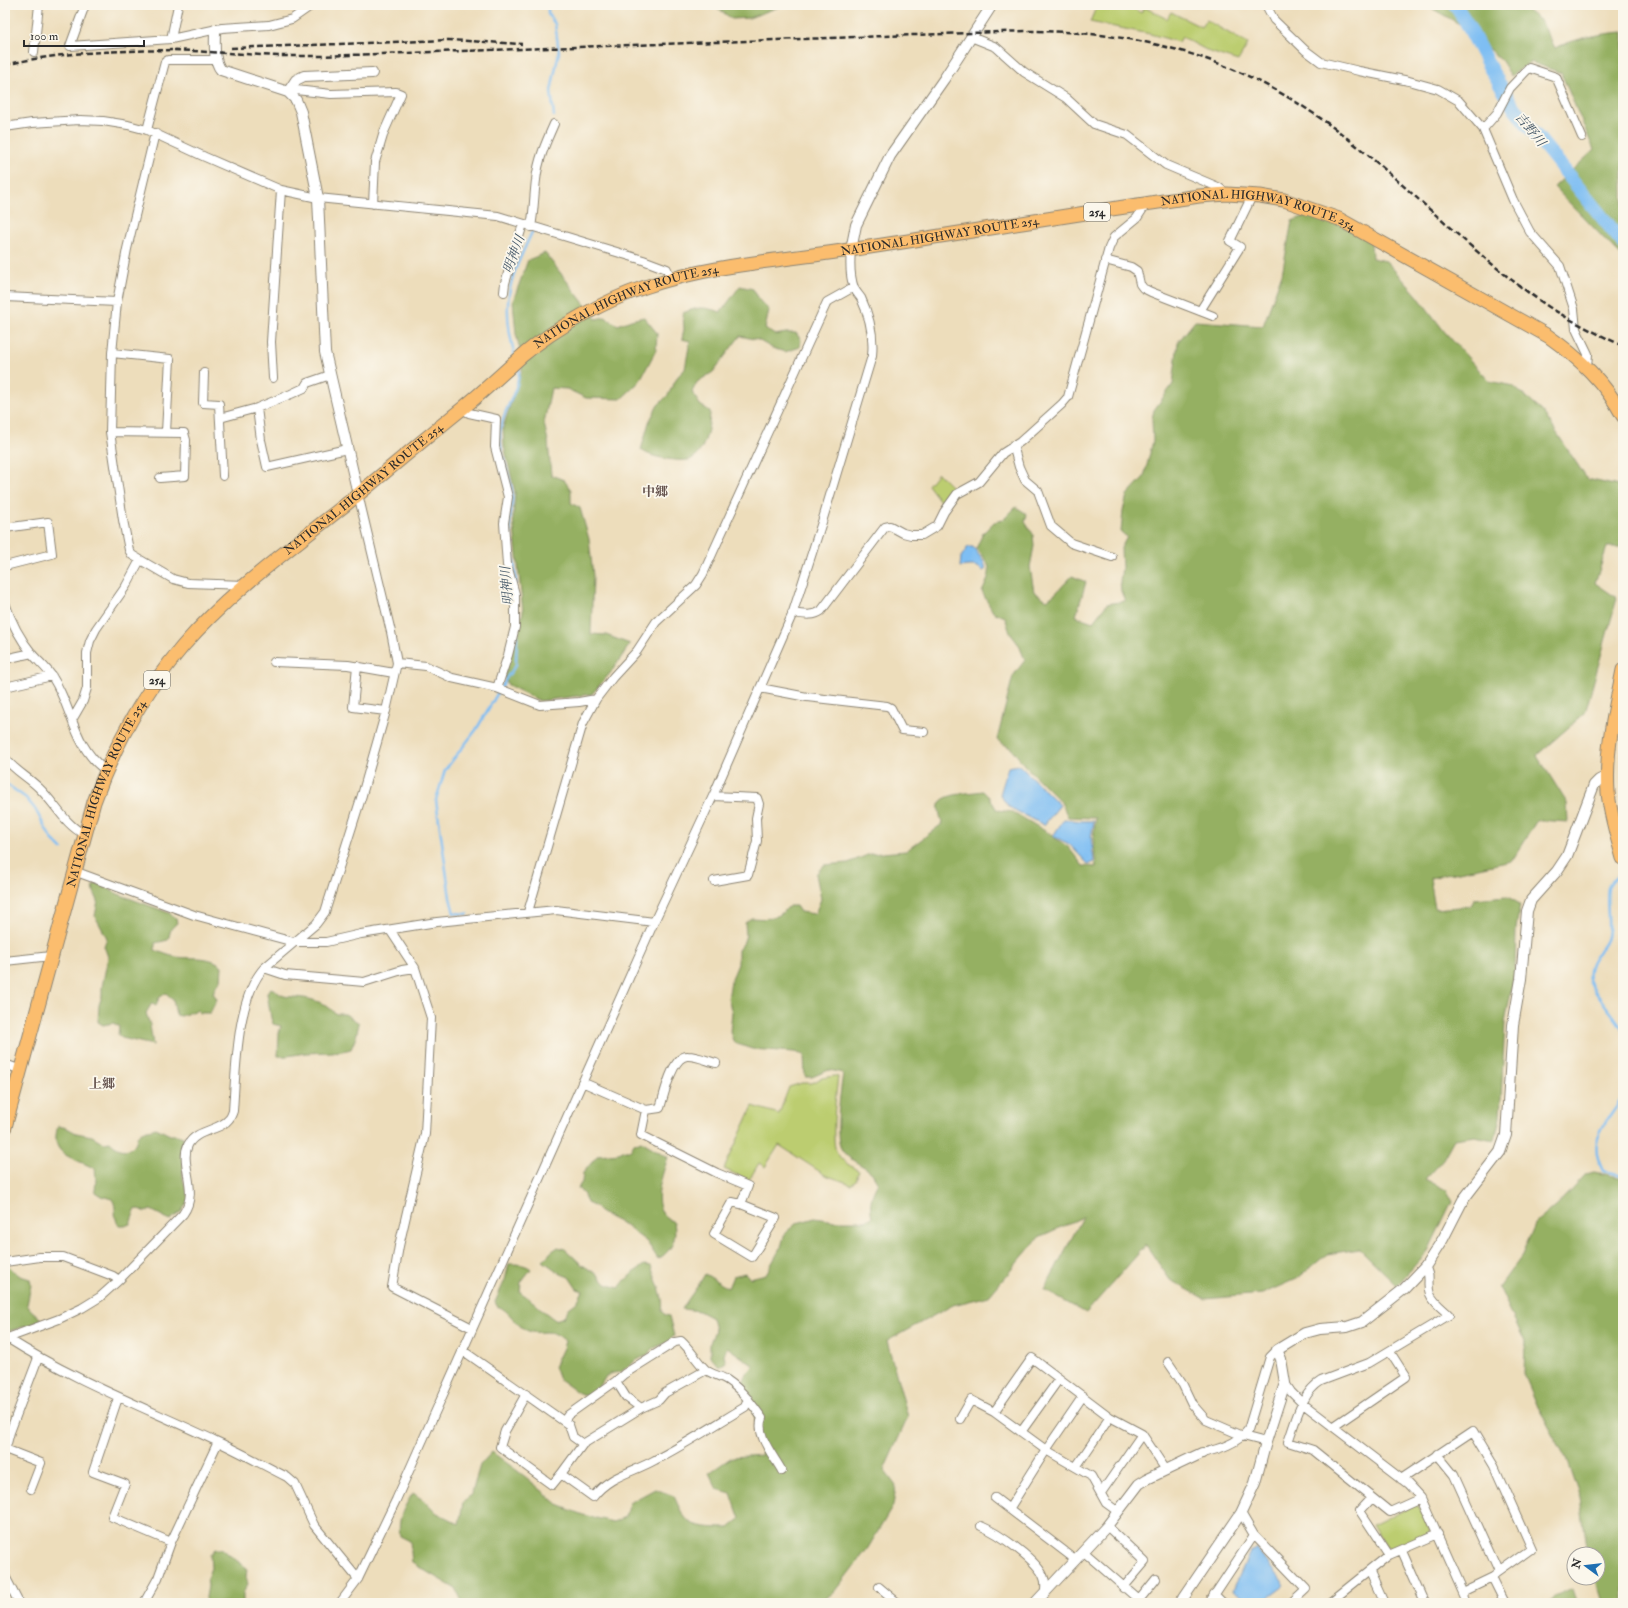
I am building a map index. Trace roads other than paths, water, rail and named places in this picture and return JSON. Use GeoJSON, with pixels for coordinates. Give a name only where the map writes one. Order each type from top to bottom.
{"type":"FeatureCollection","features":[{"type":"Feature","properties":{"kind":"highway","name":"NATIONAL HIGHWAY ROUTE 254"},"geometry":{"type":"LineString","coordinates":[[5,1127],[84,834],[105,770],[141,705],[163,672],[204,624],[246,585],[462,409],[524,354],[562,328],[607,302],[625,294],[671,279],[711,270],[851,250],[1199,196],[1227,194],[1252,196],[1284,200],[1339,219],[1541,332],[1567,350],[1587,367],[1607,391],[1623,416]]}},
{"type":"Feature","properties":{"kind":"highway"},"geometry":{"type":"LineString","coordinates":[[1623,674],[1612,722],[1607,776],[1611,812],[1623,858]]}},
{"type":"Feature","properties":{"kind":"street"},"geometry":{"type":"LineString","coordinates":[[34,52],[39,5]]}},
{"type":"Feature","properties":{"kind":"street"},"geometry":{"type":"LineString","coordinates":[[85,5],[70,46],[171,39],[222,28],[269,25],[292,19],[312,5]]}},
{"type":"Feature","properties":{"kind":"street"},"geometry":{"type":"LineString","coordinates":[[171,39],[178,5]]}},
{"type":"Feature","properties":{"kind":"street"},"geometry":{"type":"LineString","coordinates":[[340,1603],[358,1579],[396,1500],[654,922],[713,796],[792,613],[822,522],[872,356],[873,342],[870,324],[861,298],[854,287],[850,261],[856,225],[890,156],[938,89],[992,5]]}},
{"type":"Feature","properties":{"kind":"street"},"geometry":{"type":"LineString","coordinates":[[1266,5],[1274,20],[1305,50],[1321,62],[1359,71],[1409,80],[1438,89],[1459,100],[1483,129],[1513,200],[1530,232],[1560,266],[1576,315],[1576,329],[1588,354],[1587,367]]}},
{"type":"Feature","properties":{"kind":"street"},"geometry":{"type":"LineString","coordinates":[[6,1338],[60,1319],[100,1298],[188,1208],[190,1193],[186,1154],[188,1146],[192,1140],[204,1132],[224,1124],[229,1119],[233,1111],[239,1032],[250,993],[257,976],[264,968],[316,924],[325,912],[362,795],[386,711],[396,663],[391,632],[325,352],[318,198],[301,112],[296,100],[288,92],[224,72],[217,66],[215,30]]}},
{"type":"Feature","properties":{"kind":"street"},"geometry":{"type":"LineString","coordinates":[[971,37],[996,47],[1024,72],[1066,98],[1094,124],[1126,135],[1166,164],[1218,188],[1227,194]]}},
{"type":"Feature","properties":{"kind":"street"},"geometry":{"type":"LineString","coordinates":[[216,60],[168,60],[165,62],[117,302],[112,353],[110,432],[123,520],[129,550],[132,555],[173,579],[188,583],[246,585]]}},
{"type":"Feature","properties":{"kind":"street"},"geometry":{"type":"LineString","coordinates":[[1483,129],[1497,113],[1510,88],[1529,68],[1556,77],[1582,137]]}},
{"type":"Feature","properties":{"kind":"street"},"geometry":{"type":"LineString","coordinates":[[288,92],[296,80],[304,76],[372,73]]}},
{"type":"Feature","properties":{"kind":"street"},"geometry":{"type":"LineString","coordinates":[[288,92],[296,90],[331,94],[396,92],[401,94],[384,132],[375,162],[373,204]]}},
{"type":"Feature","properties":{"kind":"street"},"geometry":{"type":"LineString","coordinates":[[5,127],[32,123],[80,120],[103,121],[151,131],[205,158],[281,190],[318,198],[498,216],[643,260],[667,269],[671,279]]}},
{"type":"Feature","properties":{"kind":"street"},"geometry":{"type":"LineString","coordinates":[[531,226],[539,164],[554,124]]}},
{"type":"Feature","properties":{"kind":"street"},"geometry":{"type":"LineString","coordinates":[[273,378],[271,342],[281,190]]}},
{"type":"Feature","properties":{"kind":"street"},"geometry":{"type":"LineString","coordinates":[[1200,312],[1240,247],[1230,241],[1252,196]]}},
{"type":"Feature","properties":{"kind":"street"},"geometry":{"type":"LineString","coordinates":[[792,613],[811,615],[817,614],[821,611],[885,527],[890,526],[903,533],[911,535],[922,535],[937,526],[944,512],[957,494],[979,482],[1002,453],[1020,442],[1039,426],[1068,397],[1105,260],[1114,237],[1137,218],[1146,204]]}},
{"type":"Feature","properties":{"kind":"street"},"geometry":{"type":"LineString","coordinates":[[504,292],[523,224]]}},
{"type":"Feature","properties":{"kind":"street"},"geometry":{"type":"LineString","coordinates":[[1105,260],[1131,267],[1137,271],[1140,284],[1151,292],[1213,316]]}},
{"type":"Feature","properties":{"kind":"street"},"geometry":{"type":"LineString","coordinates":[[528,912],[583,723],[596,699],[613,677],[637,651],[656,622],[696,585],[703,574],[827,302],[854,287]]}},
{"type":"Feature","properties":{"kind":"street"},"geometry":{"type":"LineString","coordinates":[[5,297],[117,302]]}},
{"type":"Feature","properties":{"kind":"street"},"geometry":{"type":"LineString","coordinates":[[112,353],[170,359],[166,432]]}},
{"type":"Feature","properties":{"kind":"street"},"geometry":{"type":"LineString","coordinates":[[204,373],[203,403],[219,404],[223,476]]}},
{"type":"Feature","properties":{"kind":"street"},"geometry":{"type":"LineString","coordinates":[[220,418],[257,408],[304,388],[307,382],[330,375]]}},
{"type":"Feature","properties":{"kind":"street"},"geometry":{"type":"LineString","coordinates":[[257,408],[261,440],[267,466],[347,449]]}},
{"type":"Feature","properties":{"kind":"street"},"geometry":{"type":"LineString","coordinates":[[462,409],[469,413],[496,419],[495,447],[508,497],[505,530],[507,564],[514,594],[514,627],[502,689]]}},
{"type":"Feature","properties":{"kind":"street"},"geometry":{"type":"LineString","coordinates":[[110,432],[184,432],[186,440],[185,476],[160,478]]}},
{"type":"Feature","properties":{"kind":"street"},"geometry":{"type":"LineString","coordinates":[[1013,445],[1019,467],[1025,480],[1038,491],[1051,526],[1071,543],[1112,557]]}},
{"type":"Feature","properties":{"kind":"street"},"geometry":{"type":"LineString","coordinates":[[5,528],[48,522],[52,554],[5,566]]}},
{"type":"Feature","properties":{"kind":"street"},"geometry":{"type":"LineString","coordinates":[[72,720],[83,701],[87,688],[86,653],[90,641],[96,629],[126,586],[140,560]]}},
{"type":"Feature","properties":{"kind":"street"},"geometry":{"type":"LineString","coordinates":[[5,604],[17,632],[32,653],[52,676],[60,690],[76,732],[89,755],[105,770]]}},
{"type":"Feature","properties":{"kind":"street"},"geometry":{"type":"LineString","coordinates":[[5,659],[32,653]]}},
{"type":"Feature","properties":{"kind":"street"},"geometry":{"type":"LineString","coordinates":[[274,662],[357,666],[394,673]]}},
{"type":"Feature","properties":{"kind":"street"},"geometry":{"type":"LineString","coordinates":[[396,663],[426,666],[452,678],[502,689],[540,705],[596,699]]}},
{"type":"Feature","properties":{"kind":"street"},"geometry":{"type":"LineString","coordinates":[[357,666],[354,707],[386,711]]}},
{"type":"Feature","properties":{"kind":"street"},"geometry":{"type":"LineString","coordinates":[[5,687],[52,676]]}},
{"type":"Feature","properties":{"kind":"street"},"geometry":{"type":"LineString","coordinates":[[760,688],[807,697],[887,706],[891,708],[902,730],[924,732]]}},
{"type":"Feature","properties":{"kind":"street"},"geometry":{"type":"LineString","coordinates":[[5,758],[15,770],[39,788],[70,824],[84,834]]}},
{"type":"Feature","properties":{"kind":"street"},"geometry":{"type":"LineString","coordinates":[[1035,1603],[1045,1590],[1084,1552],[1107,1526],[1139,1484],[1202,1453],[1223,1448],[1243,1436],[1248,1430],[1270,1357],[1277,1350],[1304,1333],[1320,1329],[1347,1327],[1362,1322],[1404,1289],[1425,1267],[1463,1200],[1500,1152],[1506,1135],[1513,1024],[1521,979],[1527,911],[1532,900],[1557,871],[1567,856],[1594,785],[1599,780],[1607,776]]}},
{"type":"Feature","properties":{"kind":"street"},"geometry":{"type":"LineString","coordinates":[[713,796],[757,798],[759,804],[756,818],[757,841],[748,874],[714,881]]}},
{"type":"Feature","properties":{"kind":"street"},"geometry":{"type":"LineString","coordinates":[[74,871],[194,915],[294,942],[326,942],[361,934],[437,922],[556,910],[654,922]]}},
{"type":"Feature","properties":{"kind":"street"},"geometry":{"type":"LineString","coordinates":[[390,930],[415,968],[431,1018],[427,1122],[423,1147],[399,1246],[392,1287],[472,1328]]}},
{"type":"Feature","properties":{"kind":"street"},"geometry":{"type":"LineString","coordinates":[[5,961],[51,956]]}},
{"type":"Feature","properties":{"kind":"street"},"geometry":{"type":"LineString","coordinates":[[264,968],[285,975],[364,982],[402,970],[415,968]]}},
{"type":"Feature","properties":{"kind":"street"},"geometry":{"type":"LineString","coordinates":[[582,1082],[646,1110],[660,1108],[669,1079],[680,1058],[688,1056],[716,1063]]}},
{"type":"Feature","properties":{"kind":"street"},"geometry":{"type":"LineString","coordinates":[[5,1064],[21,1070]]}},
{"type":"Feature","properties":{"kind":"street"},"geometry":{"type":"LineString","coordinates":[[646,1110],[641,1135],[717,1173],[748,1186],[741,1204]]}},
{"type":"Feature","properties":{"kind":"street"},"geometry":{"type":"LineString","coordinates":[[732,1202],[741,1204],[776,1218],[752,1257],[714,1234],[732,1202]]}},
{"type":"Feature","properties":{"kind":"street"},"geometry":{"type":"LineString","coordinates":[[5,1262],[40,1257],[63,1257],[113,1276],[119,1280]]}},
{"type":"Feature","properties":{"kind":"street"},"geometry":{"type":"LineString","coordinates":[[1421,1498],[1390,1512],[1313,1450],[1288,1442],[1302,1403],[1314,1385],[1369,1363],[1390,1352],[1449,1315],[1433,1299],[1429,1292],[1429,1273],[1425,1267]]}},
{"type":"Feature","properties":{"kind":"street"},"geometry":{"type":"LineString","coordinates":[[6,1338],[38,1358],[118,1398],[218,1442],[287,1477],[295,1484],[314,1525],[358,1579]]}},
{"type":"Feature","properties":{"kind":"street"},"geometry":{"type":"LineString","coordinates":[[564,1421],[568,1415],[624,1374],[674,1342],[681,1341],[690,1349],[706,1370],[727,1380],[748,1399],[762,1418],[760,1425],[765,1444],[772,1452],[782,1471]]}},
{"type":"Feature","properties":{"kind":"street"},"geometry":{"type":"LineString","coordinates":[[462,1350],[564,1421],[569,1425],[573,1437],[583,1444]]}},
{"type":"Feature","properties":{"kind":"street"},"geometry":{"type":"LineString","coordinates":[[1277,1350],[1281,1360],[1285,1383],[1291,1392],[1302,1403],[1401,1479],[1421,1498],[1468,1603]]}},
{"type":"Feature","properties":{"kind":"street"},"geometry":{"type":"LineString","coordinates":[[1333,1427],[1406,1377],[1390,1352]]}},
{"type":"Feature","properties":{"kind":"street"},"geometry":{"type":"LineString","coordinates":[[31,1489],[41,1463],[5,1450],[9,1426],[38,1358]]}},
{"type":"Feature","properties":{"kind":"street"},"geometry":{"type":"LineString","coordinates":[[994,1412],[1032,1358],[1110,1417],[1142,1434],[1166,1470]]}},
{"type":"Feature","properties":{"kind":"street"},"geometry":{"type":"LineString","coordinates":[[1168,1362],[1181,1381],[1192,1404],[1206,1420],[1243,1436],[1266,1442]]}},
{"type":"Feature","properties":{"kind":"street"},"geometry":{"type":"LineString","coordinates":[[526,1394],[504,1431],[500,1447],[552,1485],[583,1444],[641,1408],[659,1400],[665,1393],[706,1370]]}},
{"type":"Feature","properties":{"kind":"street"},"geometry":{"type":"LineString","coordinates":[[1021,1432],[1058,1378]]}},
{"type":"Feature","properties":{"kind":"street"},"geometry":{"type":"LineString","coordinates":[[616,1381],[626,1397],[641,1408]]}},
{"type":"Feature","properties":{"kind":"street"},"geometry":{"type":"LineString","coordinates":[[1180,1603],[1241,1513],[1255,1483],[1266,1442],[1285,1383]]}},
{"type":"Feature","properties":{"kind":"street"},"geometry":{"type":"LineString","coordinates":[[1009,1509],[1046,1450],[1083,1396]]}},
{"type":"Feature","properties":{"kind":"street"},"geometry":{"type":"LineString","coordinates":[[118,1398],[93,1472],[125,1484],[112,1517],[171,1542]]}},
{"type":"Feature","properties":{"kind":"street"},"geometry":{"type":"LineString","coordinates":[[561,1474],[593,1497],[600,1487],[608,1482],[654,1461],[745,1407],[748,1399]]}},
{"type":"Feature","properties":{"kind":"street"},"geometry":{"type":"LineString","coordinates":[[960,1419],[970,1400],[994,1412],[1046,1450],[1092,1476],[1106,1503],[1117,1511]]}},
{"type":"Feature","properties":{"kind":"street"},"geometry":{"type":"LineString","coordinates":[[1076,1467],[1110,1417]]}},
{"type":"Feature","properties":{"kind":"street"},"geometry":{"type":"LineString","coordinates":[[1401,1479],[1473,1431],[1494,1466],[1531,1549],[1495,1575],[1463,1591]]}},
{"type":"Feature","properties":{"kind":"street"},"geometry":{"type":"LineString","coordinates":[[1101,1493],[1142,1434]]}},
{"type":"Feature","properties":{"kind":"street"},"geometry":{"type":"LineString","coordinates":[[144,1603],[158,1578],[171,1542],[218,1442]]}},
{"type":"Feature","properties":{"kind":"street"},"geometry":{"type":"LineString","coordinates":[[1437,1454],[1454,1475],[1505,1603]]}},
{"type":"Feature","properties":{"kind":"street"},"geometry":{"type":"LineString","coordinates":[[995,1498],[1076,1560]]}},
{"type":"Feature","properties":{"kind":"street"},"geometry":{"type":"LineString","coordinates":[[1372,1498],[1360,1511],[1389,1555]]}},
{"type":"Feature","properties":{"kind":"street"},"geometry":{"type":"LineString","coordinates":[[1241,1513],[1254,1535],[1306,1590],[1292,1603]]}},
{"type":"Feature","properties":{"kind":"street"},"geometry":{"type":"LineString","coordinates":[[981,1526],[1004,1538],[1039,1568],[1045,1579],[1045,1590]]}},
{"type":"Feature","properties":{"kind":"street"},"geometry":{"type":"LineString","coordinates":[[1107,1526],[1145,1562],[1123,1588]]}},
{"type":"Feature","properties":{"kind":"street"},"geometry":{"type":"LineString","coordinates":[[1329,1603],[1338,1600],[1389,1555],[1402,1551],[1438,1534]]}},
{"type":"Feature","properties":{"kind":"street"},"geometry":{"type":"LineString","coordinates":[[1209,1603],[1254,1535]]}},
{"type":"Feature","properties":{"kind":"street"},"geometry":{"type":"LineString","coordinates":[[1402,1551],[1425,1603]]}},
{"type":"Feature","properties":{"kind":"street"},"geometry":{"type":"LineString","coordinates":[[1084,1552],[1123,1588],[1139,1600],[1156,1579]]}},
{"type":"Feature","properties":{"kind":"street"},"geometry":{"type":"LineString","coordinates":[[1370,1572],[1384,1603]]}},
{"type":"Feature","properties":{"kind":"street"},"geometry":{"type":"LineString","coordinates":[[5,1576],[19,1603]]}},
{"type":"Feature","properties":{"kind":"street"},"geometry":{"type":"LineString","coordinates":[[879,1587],[898,1603]]}},
{"type":"Feature","properties":{"kind":"street"},"geometry":{"type":"LineString","coordinates":[[1214,1594],[1223,1603]]}},
{"type":"Feature","properties":{"kind":"water"},"geometry":{"type":"Polygon","coordinates":[[[968,547],[973,547],[984,562],[986,569],[983,571],[975,566],[960,567],[961,557],[968,547]]]}},
{"type":"Feature","properties":{"kind":"water"},"geometry":{"type":"Polygon","coordinates":[[[1019,765],[1060,805],[1044,825],[1009,807],[1000,795],[1008,767],[1019,765]]]}},
{"type":"Feature","properties":{"kind":"water"},"geometry":{"type":"Polygon","coordinates":[[[1064,819],[1094,821],[1091,837],[1094,862],[1089,865],[1069,844],[1053,836],[1064,819]]]}},
{"type":"Feature","properties":{"kind":"water"},"geometry":{"type":"Polygon","coordinates":[[[1257,1549],[1285,1585],[1261,1603],[1251,1603],[1233,1590],[1250,1552],[1257,1549]]]}},
{"type":"Feature","properties":{"kind":"waterway","name":"明神川"},"geometry":{"type":"LineString","coordinates":[[548,5],[548,14],[555,24],[559,52],[551,91],[554,116]]}},
{"type":"Feature","properties":{"kind":"waterway","name":"吉野川"},"geometry":{"type":"LineString","coordinates":[[1455,5],[1514,108],[1623,243]]}},
{"type":"Feature","properties":{"kind":"waterway","name":"明神川"},"geometry":{"type":"LineString","coordinates":[[515,356],[509,325],[508,301],[516,269],[533,230]]}},
{"type":"Feature","properties":{"kind":"waterway","name":"明神川"},"geometry":{"type":"LineString","coordinates":[[516,584],[510,526],[512,492],[501,448],[500,432],[504,415],[518,381],[518,365]]}},
{"type":"Feature","properties":{"kind":"waterway","name":"明神川"},"geometry":{"type":"LineString","coordinates":[[468,914],[454,913],[450,898],[436,800],[445,770],[476,730],[507,677],[516,665],[517,633]]}},
{"type":"Feature","properties":{"kind":"waterway"},"geometry":{"type":"LineString","coordinates":[[5,783],[26,798],[35,809],[51,838],[62,849]]}},
{"type":"Feature","properties":{"kind":"waterway","name":"吉野川"},"geometry":{"type":"LineString","coordinates":[[1623,865],[1621,871],[1611,881],[1608,888],[1607,937],[1589,969],[1589,980],[1591,985],[1623,1030]]}},
{"type":"Feature","properties":{"kind":"waterway","name":"吉野川"},"geometry":{"type":"LineString","coordinates":[[1623,1096],[1605,1123],[1597,1139],[1596,1148],[1598,1159],[1603,1171],[1623,1175]]}},
{"type":"Feature","properties":{"kind":"railway"},"geometry":{"type":"LineString","coordinates":[[174,50],[279,56],[322,56],[1027,31],[1070,32],[1112,36],[1152,44],[1191,54],[1229,68],[1266,85],[1302,106],[1338,131],[1365,153],[1468,244],[1521,287],[1549,307],[1586,328],[1623,346]]}},
{"type":"Feature","properties":{"kind":"railway"},"geometry":{"type":"LineString","coordinates":[[231,48],[449,40],[522,44]]}},
{"type":"Feature","properties":{"kind":"railway"},"geometry":{"type":"LineString","coordinates":[[5,65],[26,60],[70,54],[113,51],[179,50]]}},
{"type":"Feature","properties":{"kind":"district","name":"中郷"},"geometry":{"type":"Point","coordinates":[655,491]}},
{"type":"Feature","properties":{"kind":"district","name":"上郷"},"geometry":{"type":"Point","coordinates":[102,1083]}}]}
